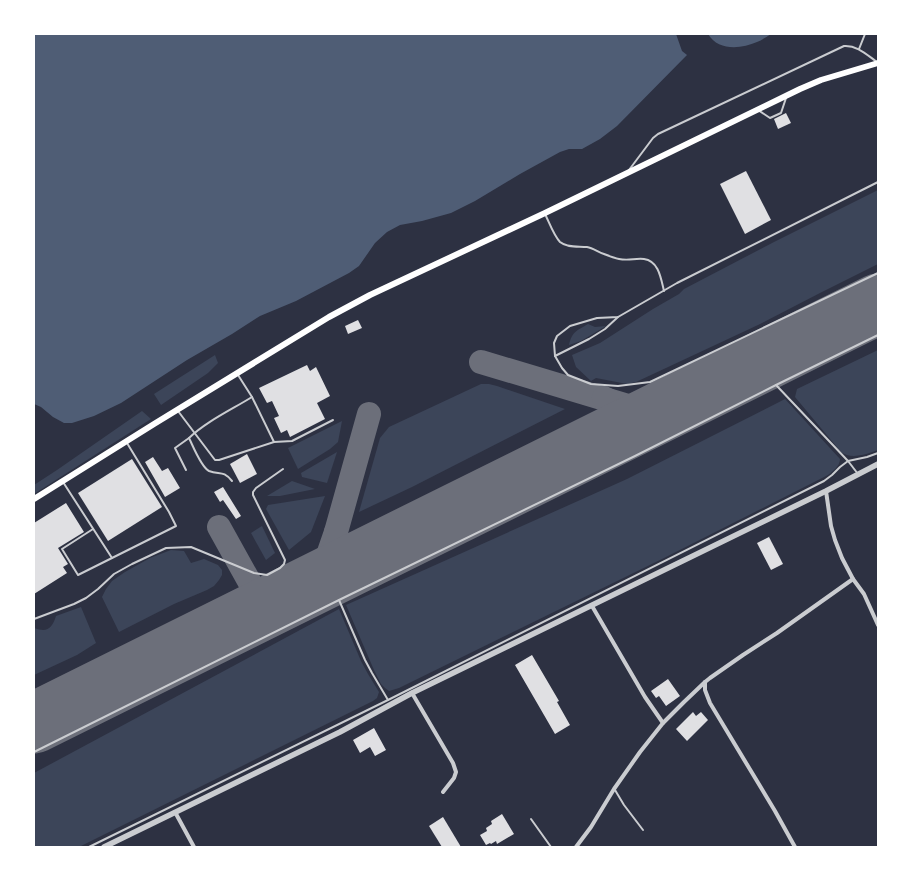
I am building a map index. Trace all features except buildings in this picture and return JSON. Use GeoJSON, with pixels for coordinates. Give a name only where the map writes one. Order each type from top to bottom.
{"type":"FeatureCollection","features":[{"type":"Feature","properties":{"kind":"main road"},"geometry":{"type":"LineString","coordinates":[[34,499],[329,317],[370,295],[545,213],[821,80],[878,63]]}},
{"type":"Feature","properties":{"kind":"street"},"geometry":{"type":"LineString","coordinates":[[104,847],[340,732],[412,693],[592,606],[878,464]]}},
{"type":"Feature","properties":{"kind":"street"},"geometry":{"type":"LineString","coordinates":[[826,491],[831,526],[835,540],[842,558],[853,579],[864,594],[878,625]]}},
{"type":"Feature","properties":{"kind":"street"},"geometry":{"type":"LineString","coordinates":[[576,847],[591,827],[614,789],[640,752],[684,702],[705,682],[853,579]]}},
{"type":"Feature","properties":{"kind":"street"},"geometry":{"type":"LineString","coordinates":[[592,606],[642,691],[664,723]]}},
{"type":"Feature","properties":{"kind":"street"},"geometry":{"type":"LineString","coordinates":[[705,682],[705,690],[710,704],[775,811],[795,847]]}},
{"type":"Feature","properties":{"kind":"street"},"geometry":{"type":"LineString","coordinates":[[412,693],[456,772],[454,778],[443,792]]}},
{"type":"Feature","properties":{"kind":"street"},"geometry":{"type":"LineString","coordinates":[[175,812],[194,847]]}},
{"type":"Feature","properties":{"kind":"lane"},"geometry":{"type":"LineString","coordinates":[[859,49],[865,34]]}},
{"type":"Feature","properties":{"kind":"lane"},"geometry":{"type":"LineString","coordinates":[[627,173],[653,138],[658,134],[844,46],[859,49],[878,63]]}},
{"type":"Feature","properties":{"kind":"lane"},"geometry":{"type":"LineString","coordinates":[[757,110],[770,118],[781,113],[787,96]]}},
{"type":"Feature","properties":{"kind":"lane"},"geometry":{"type":"LineString","coordinates":[[556,356],[589,339],[605,329],[618,317],[664,291],[878,182]]}},
{"type":"Feature","properties":{"kind":"lane"},"geometry":{"type":"LineString","coordinates":[[545,213],[556,237],[560,242],[566,245],[590,248],[619,259],[644,259],[652,262],[656,266],[664,291]]}},
{"type":"Feature","properties":{"kind":"lane"},"geometry":{"type":"LineString","coordinates":[[618,317],[597,318],[570,326],[557,336],[554,343],[556,356],[562,368],[568,375],[591,384],[618,386],[650,382],[878,273]]}},
{"type":"Feature","properties":{"kind":"lane"},"geometry":{"type":"LineString","coordinates":[[34,752],[878,335]]}},
{"type":"Feature","properties":{"kind":"lane"},"geometry":{"type":"LineString","coordinates":[[238,374],[252,397],[274,442]]}},
{"type":"Feature","properties":{"kind":"lane"},"geometry":{"type":"LineString","coordinates":[[776,385],[848,461],[858,474]]}},
{"type":"Feature","properties":{"kind":"lane"},"geometry":{"type":"LineString","coordinates":[[186,470],[175,448],[210,422],[252,397]]}},
{"type":"Feature","properties":{"kind":"lane"},"geometry":{"type":"LineString","coordinates":[[177,410],[215,460],[274,442],[292,441],[333,420]]}},
{"type":"Feature","properties":{"kind":"lane"},"geometry":{"type":"LineString","coordinates":[[189,438],[206,468],[210,471],[221,472],[232,481]]}},
{"type":"Feature","properties":{"kind":"lane"},"geometry":{"type":"LineString","coordinates":[[93,529],[62,549],[78,575],[176,526],[126,441]]}},
{"type":"Feature","properties":{"kind":"lane"},"geometry":{"type":"LineString","coordinates":[[89,847],[388,700],[824,481],[848,461],[878,453]]}},
{"type":"Feature","properties":{"kind":"lane"},"geometry":{"type":"LineString","coordinates":[[34,619],[86,598],[114,574],[166,548],[191,547],[254,573],[267,575],[280,568],[284,564],[285,560],[253,495],[253,492],[256,488],[283,469]]}},
{"type":"Feature","properties":{"kind":"lane"},"geometry":{"type":"LineString","coordinates":[[62,481],[112,558]]}},
{"type":"Feature","properties":{"kind":"lane"},"geometry":{"type":"LineString","coordinates":[[339,600],[365,660],[388,700]]}},
{"type":"Feature","properties":{"kind":"lane"},"geometry":{"type":"LineString","coordinates":[[614,789],[643,830]]}},
{"type":"Feature","properties":{"kind":"lane"},"geometry":{"type":"LineString","coordinates":[[531,819],[551,847]]}},
{"type":"Feature","properties":{"kind":"shaded area"},"geometry":{"type":"Polygon","coordinates":[[[34,34],[676,34],[682,51],[687,55],[617,126],[600,139],[582,149],[569,149],[560,152],[475,201],[451,213],[400,225],[387,232],[375,243],[359,266],[349,273],[296,301],[260,316],[187,360],[121,403],[94,416],[72,423],[64,423],[53,417],[41,407],[34,404],[34,34]]]}},
{"type":"Feature","properties":{"kind":"shaded area"},"geometry":{"type":"Polygon","coordinates":[[[708,34],[771,34],[751,44],[730,47],[724,46],[712,40],[708,34]]]}},
{"type":"Feature","properties":{"kind":"shaded area"},"geometry":{"type":"Polygon","coordinates":[[[878,190],[878,264],[758,325],[636,382],[627,384],[596,378],[591,381],[576,367],[572,355],[600,343],[679,294],[684,289],[878,190]]]}},
{"type":"Feature","properties":{"kind":"shaded area"},"geometry":{"type":"Polygon","coordinates":[[[588,324],[595,327],[606,326],[581,341],[569,345],[575,332],[588,324]]]}},
{"type":"Feature","properties":{"kind":"shaded area"},"geometry":{"type":"Polygon","coordinates":[[[878,350],[878,450],[859,456],[849,456],[841,452],[795,397],[797,389],[878,350]]]}},
{"type":"Feature","properties":{"kind":"shaded area"},"geometry":{"type":"Polygon","coordinates":[[[215,355],[218,363],[208,373],[161,405],[154,394],[215,355]]]}},
{"type":"Feature","properties":{"kind":"shaded area"},"geometry":{"type":"Polygon","coordinates":[[[481,384],[497,386],[565,409],[412,487],[359,512],[380,438],[389,427],[481,384]]]}},
{"type":"Feature","properties":{"kind":"shaded area"},"geometry":{"type":"Polygon","coordinates":[[[785,399],[840,459],[838,466],[828,475],[662,559],[399,688],[389,691],[381,684],[346,605],[627,479],[785,399]]]}},
{"type":"Feature","properties":{"kind":"shaded area"},"geometry":{"type":"Polygon","coordinates":[[[142,411],[151,419],[34,494],[34,485],[142,411]]]}},
{"type":"Feature","properties":{"kind":"shaded area"},"geometry":{"type":"Polygon","coordinates":[[[342,421],[338,442],[330,449],[298,469],[288,448],[342,421]]]}},
{"type":"Feature","properties":{"kind":"shaded area"},"geometry":{"type":"Polygon","coordinates":[[[337,452],[327,483],[302,477],[301,473],[337,452]]]}},
{"type":"Feature","properties":{"kind":"shaded area"},"geometry":{"type":"Polygon","coordinates":[[[292,481],[315,489],[280,496],[267,496],[292,481]]]}},
{"type":"Feature","properties":{"kind":"shaded area"},"geometry":{"type":"Polygon","coordinates":[[[325,496],[311,532],[289,550],[266,509],[268,505],[325,496]]]}},
{"type":"Feature","properties":{"kind":"shaded area"},"geometry":{"type":"Polygon","coordinates":[[[262,526],[275,553],[266,560],[251,533],[262,526]]]}},
{"type":"Feature","properties":{"kind":"shaded area"},"geometry":{"type":"Polygon","coordinates":[[[171,550],[184,551],[191,563],[204,559],[218,565],[222,570],[222,575],[214,586],[207,590],[174,604],[119,632],[102,597],[106,589],[112,581],[125,572],[150,558],[171,550]]]}},
{"type":"Feature","properties":{"kind":"shaded area"},"geometry":{"type":"Polygon","coordinates":[[[81,607],[96,643],[77,655],[34,675],[34,628],[46,630],[53,624],[56,616],[81,607]]]}},
{"type":"Feature","properties":{"kind":"shaded area"},"geometry":{"type":"Polygon","coordinates":[[[339,609],[361,661],[379,692],[377,698],[79,847],[34,847],[34,773],[339,609]]]}},
{"type":"Feature","properties":{"kind":"taxiway"},"geometry":{"type":"LineString","coordinates":[[481,362],[638,409],[661,411]]}},
{"type":"Feature","properties":{"kind":"taxiway"},"geometry":{"type":"LineString","coordinates":[[604,398],[616,406],[621,417],[619,429],[608,438]]}},
{"type":"Feature","properties":{"kind":"taxiway"},"geometry":{"type":"LineString","coordinates":[[305,588],[320,573],[327,558],[336,532],[369,414]]}},
{"type":"Feature","properties":{"kind":"taxiway"},"geometry":{"type":"LineString","coordinates":[[219,527],[254,590],[256,603],[251,615]]}},
{"type":"Feature","properties":{"kind":"taxiway"},"geometry":{"type":"LineString","coordinates":[[336,532],[335,539],[337,549],[347,558],[358,562]]}},
{"type":"Feature","properties":{"kind":"runway"},"geometry":{"type":"LineString","coordinates":[[34,723],[878,304]]}}]}
